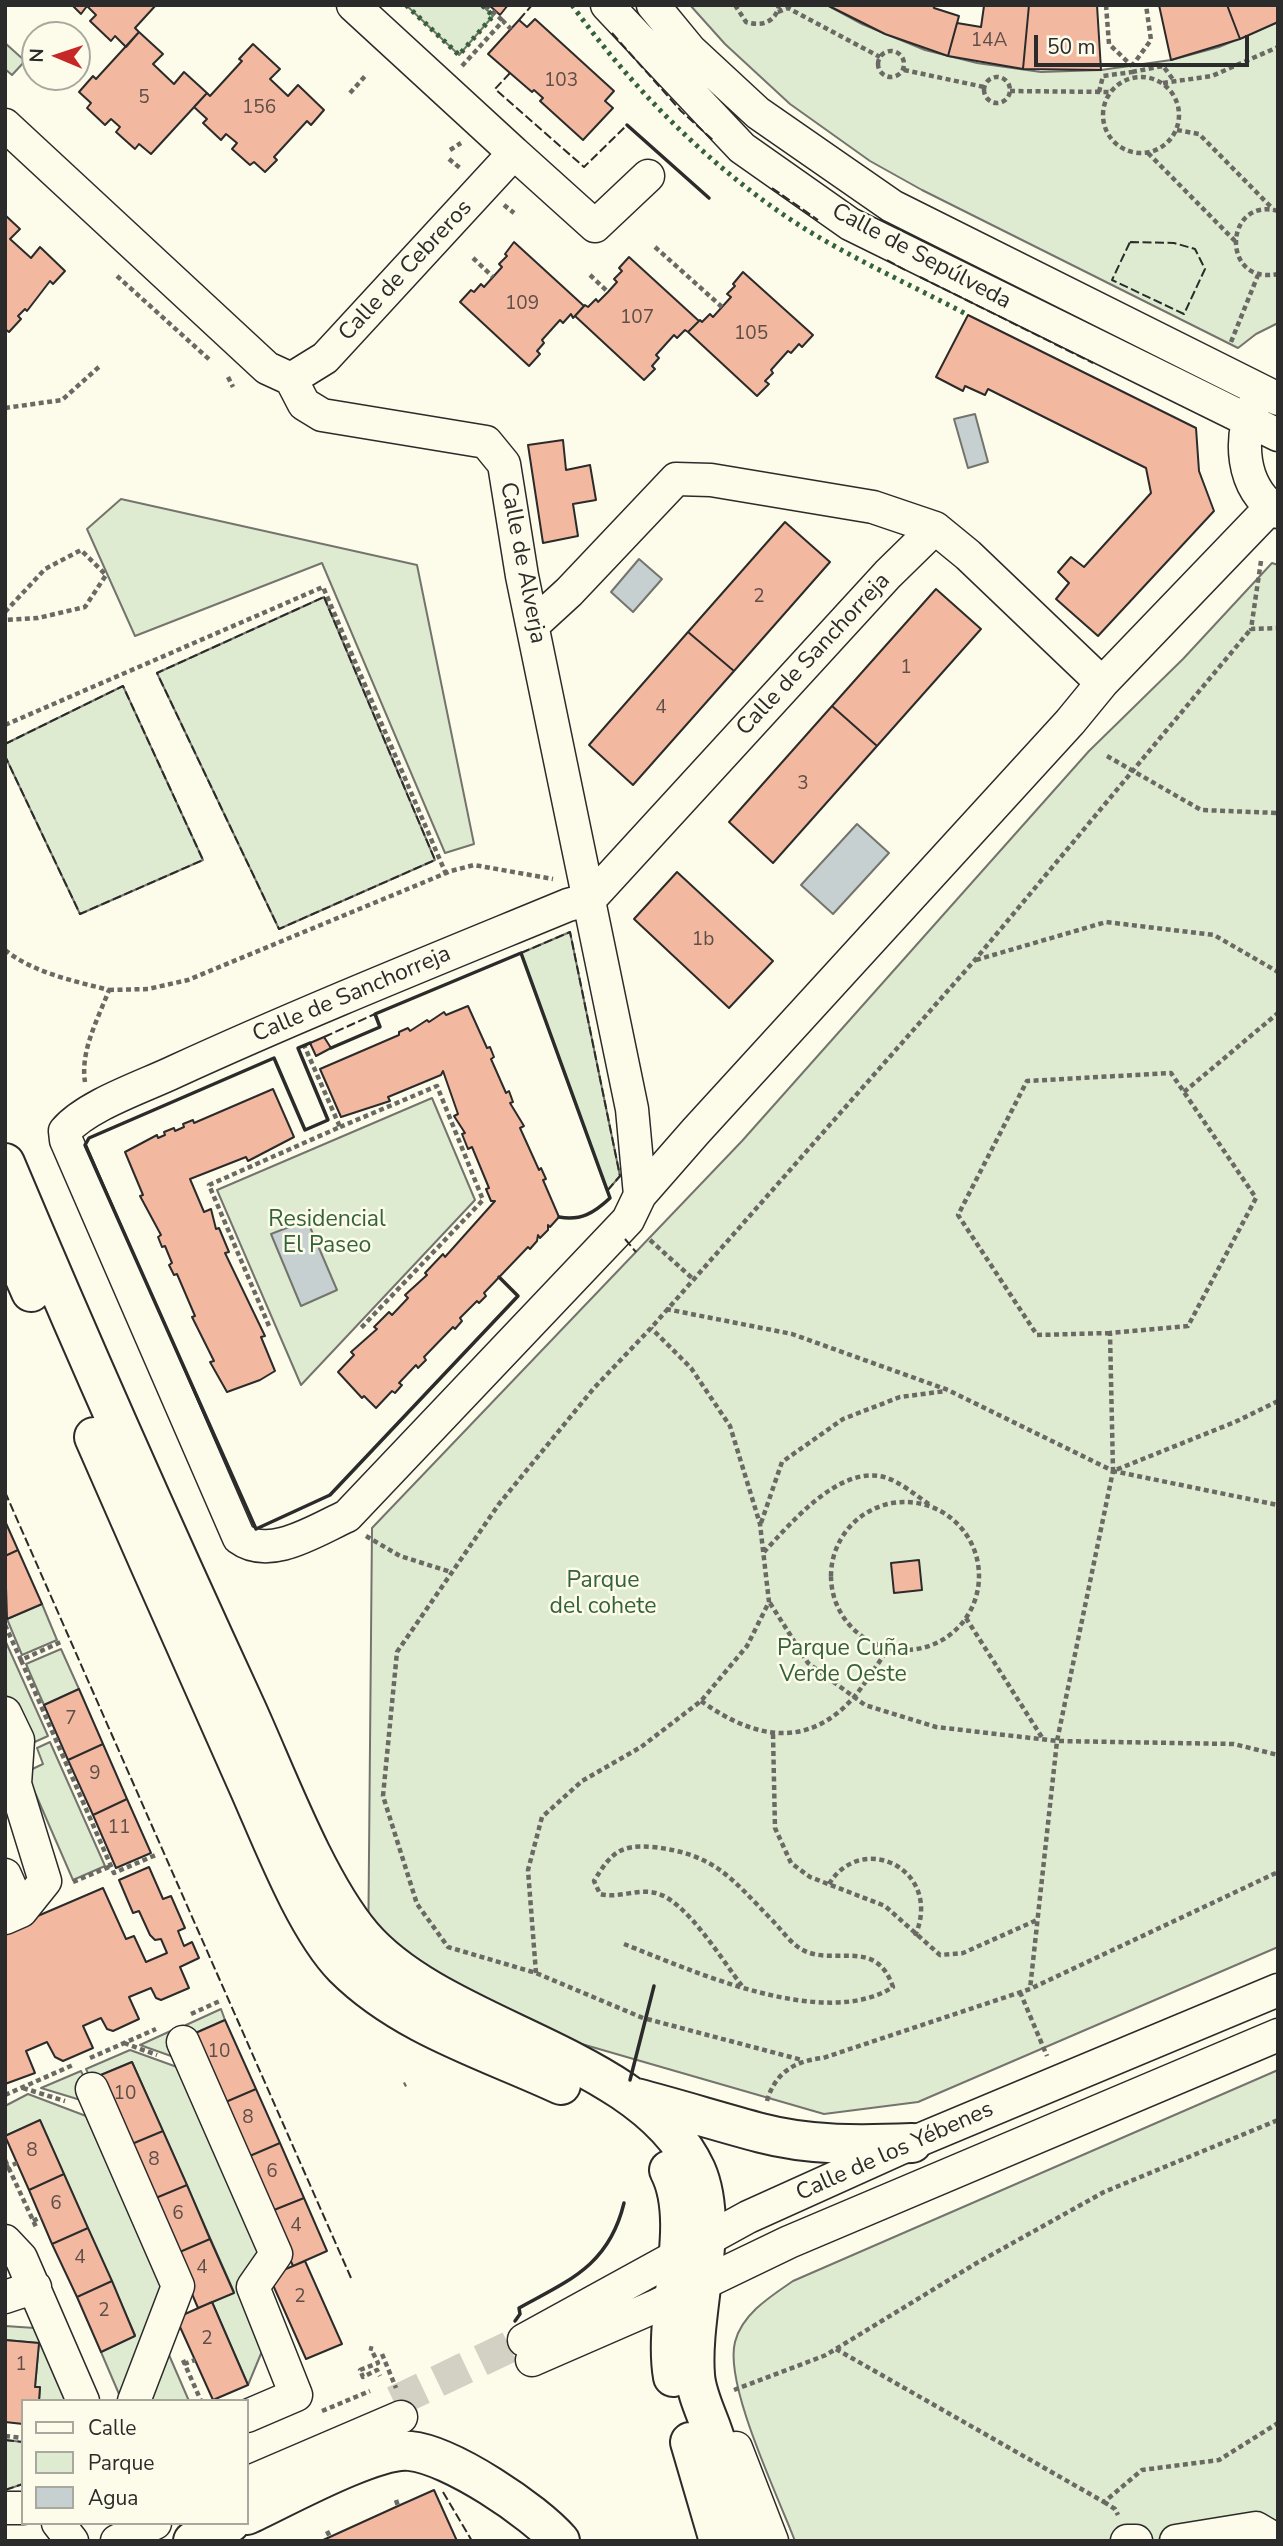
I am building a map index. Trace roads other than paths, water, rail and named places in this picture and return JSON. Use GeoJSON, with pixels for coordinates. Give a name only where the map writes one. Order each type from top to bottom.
{"type":"FeatureCollection","features":[{"type":"Feature","properties":{"kind":"highway"},"geometry":{"type":"LineString","coordinates":[[5,1163],[172,1548],[315,1857],[359,1932],[387,1964],[408,1977],[653,2112],[676,2138],[697,2172],[707,2223],[688,2270]]}},
{"type":"Feature","properties":{"kind":"highway"},"geometry":{"type":"LineString","coordinates":[[5,1233],[283,1864],[322,1939],[344,1967],[397,2008],[445,2034],[605,2105],[635,2127],[659,2152],[674,2180],[688,2270],[683,2351],[676,2392],[719,2541]]}},
{"type":"Feature","properties":{"kind":"highway"},"geometry":{"type":"LineString","coordinates":[[627,2096],[721,2119],[762,2133],[805,2141],[856,2145],[912,2143]]}},
{"type":"Feature","properties":{"kind":"highway"},"geometry":{"type":"LineString","coordinates":[[683,2351],[695,2377],[747,2541]]}},
{"type":"Feature","properties":{"kind":"highway"},"geometry":{"type":"LineString","coordinates":[[248,2518],[370,2459],[410,2450],[440,2460],[486,2484],[544,2522],[560,2541]]}},
{"type":"Feature","properties":{"kind":"highway"},"geometry":{"type":"LineString","coordinates":[[248,2518],[325,2483],[390,2459],[415,2457],[516,2508],[553,2541]]}},
{"type":"Feature","properties":{"kind":"highway"},"geometry":{"type":"LineString","coordinates":[[193,2541],[226,2525]]}},
{"type":"Feature","properties":{"kind":"highway"},"geometry":{"type":"LineString","coordinates":[[205,2541],[238,2525]]}},
{"type":"Feature","properties":{"kind":"street"},"geometry":{"type":"LineString","coordinates":[[353,5],[595,226],[648,176]]}},
{"type":"Feature","properties":{"kind":"street","name":"Calle de Sepúlveda"},"geometry":{"type":"LineString","coordinates":[[607,5],[742,148],[850,224],[1202,400],[1278,435]]}},
{"type":"Feature","properties":{"kind":"street","name":"Calle de Sepúlveda"},"geometry":{"type":"LineString","coordinates":[[653,5],[690,50],[758,113],[892,206],[1272,389],[1247,419],[1243,450],[1252,481],[1274,509]]}},
{"type":"Feature","properties":{"kind":"street","name":"Calle de Alverja"},"geometry":{"type":"LineString","coordinates":[[5,125],[267,368],[291,379],[304,404],[322,415],[486,442],[504,464],[533,625],[632,1109],[640,1195]]}},
{"type":"Feature","properties":{"kind":"street","name":"Calle de Cebreros"},"geometry":{"type":"LineString","coordinates":[[291,379],[325,358],[514,153]]}},
{"type":"Feature","properties":{"kind":"street"},"geometry":{"type":"LineString","coordinates":[[533,625],[569,592],[676,480],[711,480],[873,508],[935,528],[968,555],[1102,683]]}},
{"type":"Feature","properties":{"kind":"street"},"geometry":{"type":"LineString","coordinates":[[640,1195],[1070,722],[1102,683],[1274,509]]}},
{"type":"Feature","properties":{"kind":"street","name":"Calle de Sanchorreja"},"geometry":{"type":"LineString","coordinates":[[640,1195],[628,1220],[347,1516],[263,1549],[248,1545],[239,1538],[65,1140],[65,1131],[72,1122],[122,1096],[274,1026],[568,905],[590,899],[888,574],[935,528]]}},
{"type":"Feature","properties":{"kind":"street"},"geometry":{"type":"LineString","coordinates":[[5,1713],[18,1740],[15,1784],[45,1881],[13,1915]]}},
{"type":"Feature","properties":{"kind":"street"},"geometry":{"type":"LineString","coordinates":[[5,1875],[13,1915]]}},
{"type":"Feature","properties":{"kind":"street","name":"Calle de los Yébenes"},"geometry":{"type":"LineString","coordinates":[[1278,1990],[912,2143],[748,2217],[688,2270],[620,2320],[528,2350],[688,2270],[789,2242],[1278,2035]]}},
{"type":"Feature","properties":{"kind":"street"},"geometry":{"type":"LineString","coordinates":[[172,2035],[276,2254],[253,2287],[296,2395],[248,2416]]}},
{"type":"Feature","properties":{"kind":"street"},"geometry":{"type":"LineString","coordinates":[[92,2088],[178,2286],[135,2399]]}},
{"type":"Feature","properties":{"kind":"street"},"geometry":{"type":"LineString","coordinates":[[5,2241],[21,2258],[20,2292],[82,2399]]}},
{"type":"Feature","properties":{"kind":"street"},"geometry":{"type":"LineString","coordinates":[[620,2320],[654,2332],[683,2351],[717,2397],[772,2541]]}},
{"type":"Feature","properties":{"kind":"street"},"geometry":{"type":"LineString","coordinates":[[248,2463],[392,2398],[248,2482]]}},
{"type":"Feature","properties":{"kind":"street"},"geometry":{"type":"LineString","coordinates":[[60,2525],[72,2541]]}},
{"type":"Feature","properties":{"kind":"street"},"geometry":{"type":"LineString","coordinates":[[117,2541],[151,2525]]}},
{"type":"Feature","properties":{"kind":"street"},"geometry":{"type":"LineString","coordinates":[[1176,2541],[1256,2528],[1278,2541]]}},
{"type":"Feature","properties":{"kind":"street"},"geometry":{"type":"LineString","coordinates":[[1127,2541],[1136,2541]]}},
{"type":"Feature","properties":{"kind":"water"},"geometry":{"type":"Polygon","coordinates":[[[975,414],[988,462],[968,468],[954,419],[975,414]]]}},
{"type":"Feature","properties":{"kind":"water"},"geometry":{"type":"Polygon","coordinates":[[[639,559],[662,579],[633,612],[611,592],[639,559]]]}},
{"type":"Feature","properties":{"kind":"water"},"geometry":{"type":"Polygon","coordinates":[[[857,824],[889,853],[833,914],[801,885],[857,824]]]}},
{"type":"Feature","properties":{"kind":"water"},"geometry":{"type":"Polygon","coordinates":[[[307,1220],[337,1290],[301,1306],[271,1234],[307,1220]]]}},
{"type":"Feature","properties":{"kind":"tunnel"},"geometry":{"type":"LineString","coordinates":[[394,2402],[524,2340]]}},
{"type":"Feature","properties":{"kind":"park label","name":"Residencial El Paseo"},"geometry":{"type":"Point","coordinates":[327,1233]}},
{"type":"Feature","properties":{"kind":"park label","name":"Parque del cohete"},"geometry":{"type":"Point","coordinates":[603,1594]}},
{"type":"Feature","properties":{"kind":"park label","name":"Parque Cuña Verde Oeste"},"geometry":{"type":"Point","coordinates":[843,1662]}}]}
